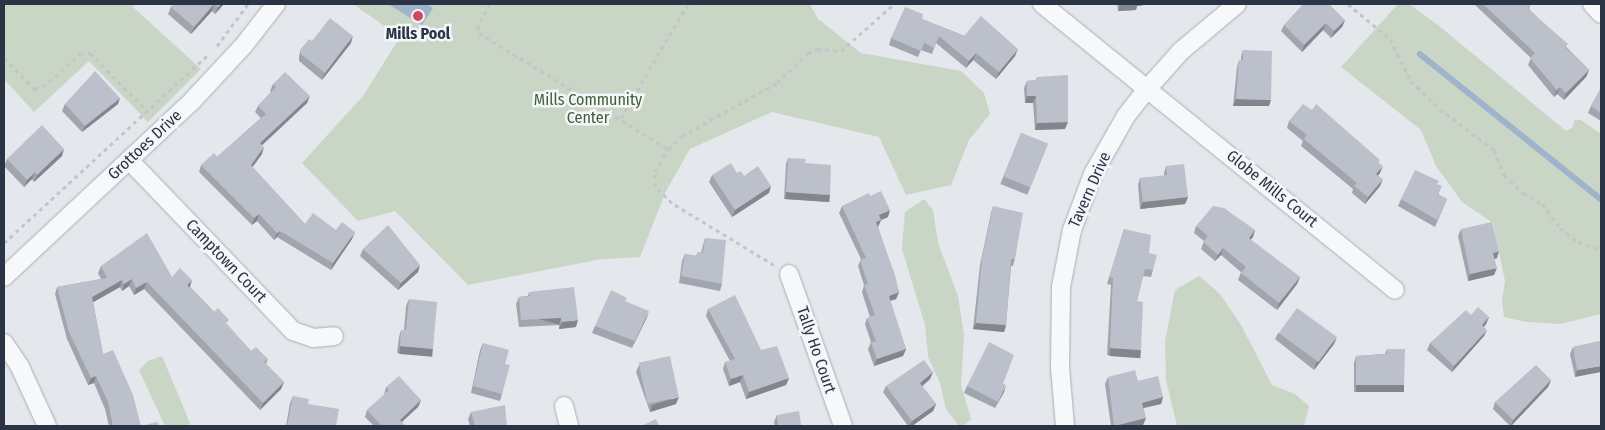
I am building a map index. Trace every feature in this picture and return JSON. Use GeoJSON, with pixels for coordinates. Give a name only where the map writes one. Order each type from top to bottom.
{"type":"FeatureCollection","features":[{"type":"Feature","properties":{"kind":"street","name":"Grottoes Drive"},"geometry":{"type":"LineString","coordinates":[[4,277],[129,160],[231,59],[276,4]]}},
{"type":"Feature","properties":{"kind":"street","name":"Globe Mills Court"},"geometry":{"type":"LineString","coordinates":[[1042,4],[1395,290]]}},
{"type":"Feature","properties":{"kind":"street","name":"Tavern Drive"},"geometry":{"type":"LineString","coordinates":[[1065,426],[1059,322],[1072,230],[1093,174],[1126,116],[1148,88],[1181,50],[1237,4]]}},
{"type":"Feature","properties":{"kind":"street"},"geometry":{"type":"LineString","coordinates":[[1592,4],[1601,14]]}},
{"type":"Feature","properties":{"kind":"street","name":"Camptown Court"},"geometry":{"type":"LineString","coordinates":[[129,160],[293,331],[313,338],[334,336]]}},
{"type":"Feature","properties":{"kind":"street","name":"Tally Ho Court"},"geometry":{"type":"LineString","coordinates":[[789,274],[842,426]]}},
{"type":"Feature","properties":{"kind":"street"},"geometry":{"type":"LineString","coordinates":[[4,343],[20,367],[47,426]]}},
{"type":"Feature","properties":{"kind":"street"},"geometry":{"type":"LineString","coordinates":[[564,406],[570,426]]}},
{"type":"Feature","properties":{"kind":"path"},"geometry":{"type":"LineString","coordinates":[[215,48],[248,4]]}},
{"type":"Feature","properties":{"kind":"path"},"geometry":{"type":"LineString","coordinates":[[490,4],[478,26],[479,33],[668,148]]}},
{"type":"Feature","properties":{"kind":"path"},"geometry":{"type":"LineString","coordinates":[[621,118],[688,4]]}},
{"type":"Feature","properties":{"kind":"path"},"geometry":{"type":"LineString","coordinates":[[789,274],[672,203],[655,186],[656,172],[668,148],[697,126],[777,83],[808,53],[817,49],[841,51],[894,4]]}},
{"type":"Feature","properties":{"kind":"path"},"geometry":{"type":"LineString","coordinates":[[1348,4],[1390,38],[1412,81],[1440,109],[1494,150],[1504,175],[1523,193],[1542,204],[1560,228],[1578,242],[1601,250]]}},
{"type":"Feature","properties":{"kind":"path"},"geometry":{"type":"LineString","coordinates":[[4,58],[34,89],[43,87],[80,54],[90,53],[147,111]]}},
{"type":"Feature","properties":{"kind":"path"},"geometry":{"type":"LineString","coordinates":[[4,244],[208,55]]}},
{"type":"Feature","properties":{"kind":"green space"},"geometry":{"type":"Polygon","coordinates":[[[4,4],[135,4],[133,7],[201,69],[148,122],[89,61],[34,112],[4,79],[4,4]]]}},
{"type":"Feature","properties":{"kind":"green space","name":"Mills Community Center"},"geometry":{"type":"Polygon","coordinates":[[[353,4],[810,4],[818,19],[861,53],[961,71],[984,93],[990,114],[969,140],[951,185],[906,195],[879,137],[772,112],[690,149],[666,191],[640,257],[602,259],[468,285],[395,211],[358,221],[302,163],[363,96],[400,37],[353,4]]]}},
{"type":"Feature","properties":{"kind":"green space"},"geometry":{"type":"Polygon","coordinates":[[[1398,4],[1409,4],[1438,25],[1566,131],[1573,127],[1574,120],[1581,120],[1601,134],[1601,314],[1560,324],[1526,322],[1504,317],[1502,300],[1505,281],[1493,223],[1462,202],[1436,166],[1421,130],[1341,67],[1398,4]]]}},
{"type":"Feature","properties":{"kind":"green space"},"geometry":{"type":"Polygon","coordinates":[[[924,199],[933,210],[938,243],[958,296],[964,335],[961,385],[971,419],[963,426],[959,426],[946,409],[940,383],[928,357],[925,325],[902,249],[905,212],[924,199]]]}},
{"type":"Feature","properties":{"kind":"green space"},"geometry":{"type":"Polygon","coordinates":[[[1199,276],[1220,294],[1241,325],[1272,385],[1295,394],[1309,406],[1304,426],[1177,426],[1166,380],[1165,341],[1175,290],[1199,276]]]}},
{"type":"Feature","properties":{"kind":"green space"},"geometry":{"type":"Polygon","coordinates":[[[162,356],[191,426],[165,426],[139,370],[148,361],[162,356]]]}},
{"type":"Feature","properties":{"kind":"water","name":"Mills Pool"},"geometry":{"type":"Polygon","coordinates":[[[388,4],[427,4],[433,8],[422,25],[388,4]]]}},
{"type":"Feature","properties":{"kind":"building"},"geometry":{"type":"Polygon","coordinates":[[[174,4],[214,4],[194,27],[171,7],[174,4]]]}},
{"type":"Feature","properties":{"kind":"building"},"geometry":{"type":"Polygon","coordinates":[[[1303,4],[1329,4],[1345,20],[1334,31],[1326,23],[1304,45],[1284,25],[1303,4]]]}},
{"type":"Feature","properties":{"kind":"building"},"geometry":{"type":"Polygon","coordinates":[[[1483,4],[1530,4],[1527,8],[1568,44],[1565,47],[1589,70],[1566,93],[1560,87],[1557,90],[1530,58],[1535,53],[1483,4]]]}},
{"type":"Feature","properties":{"kind":"building"},"geometry":{"type":"Polygon","coordinates":[[[905,7],[923,14],[922,19],[964,36],[981,16],[1018,49],[999,72],[976,53],[969,61],[939,36],[934,48],[924,43],[921,51],[891,38],[905,7]]]}},
{"type":"Feature","properties":{"kind":"building"},"geometry":{"type":"Polygon","coordinates":[[[330,18],[353,36],[325,73],[301,54],[301,49],[309,39],[312,41],[330,18]]]}},
{"type":"Feature","properties":{"kind":"building"},"geometry":{"type":"Polygon","coordinates":[[[1243,50],[1272,51],[1271,100],[1236,99],[1239,60],[1243,60],[1243,50]]]}},
{"type":"Feature","properties":{"kind":"building"},"geometry":{"type":"Polygon","coordinates":[[[95,71],[120,98],[85,126],[65,104],[95,71]]]}},
{"type":"Feature","properties":{"kind":"building"},"geometry":{"type":"Polygon","coordinates":[[[285,72],[310,96],[260,143],[264,147],[251,165],[305,224],[313,213],[336,230],[342,222],[355,232],[333,263],[280,231],[277,233],[259,214],[254,218],[201,165],[214,153],[217,157],[266,114],[258,106],[276,87],[273,84],[285,72]]]}},
{"type":"Feature","properties":{"kind":"building"},"geometry":{"type":"Polygon","coordinates":[[[1068,75],[1068,122],[1037,123],[1036,96],[1027,96],[1027,81],[1037,80],[1037,77],[1068,75]]]}},
{"type":"Feature","properties":{"kind":"building"},"geometry":{"type":"Polygon","coordinates":[[[1601,88],[1601,113],[1591,106],[1601,88]]]}},
{"type":"Feature","properties":{"kind":"building"},"geometry":{"type":"Polygon","coordinates":[[[1303,104],[1312,110],[1316,104],[1380,160],[1378,162],[1383,166],[1376,174],[1383,179],[1368,197],[1354,186],[1357,183],[1304,139],[1307,135],[1289,121],[1303,104]]]}},
{"type":"Feature","properties":{"kind":"building"},"geometry":{"type":"Polygon","coordinates":[[[42,125],[64,149],[37,175],[35,172],[27,180],[7,159],[42,125]]]}},
{"type":"Feature","properties":{"kind":"building"},"geometry":{"type":"Polygon","coordinates":[[[1021,133],[1048,144],[1030,187],[1003,177],[1021,133]]]}},
{"type":"Feature","properties":{"kind":"building"},"geometry":{"type":"Polygon","coordinates":[[[788,158],[806,159],[805,163],[831,165],[830,195],[786,192],[788,158]]]}},
{"type":"Feature","properties":{"kind":"building"},"geometry":{"type":"Polygon","coordinates":[[[731,163],[737,173],[741,171],[744,176],[758,166],[771,186],[735,210],[712,175],[731,163]]]}},
{"type":"Feature","properties":{"kind":"building"},"geometry":{"type":"Polygon","coordinates":[[[1184,164],[1188,197],[1143,202],[1140,178],[1167,175],[1166,166],[1184,164]]]}},
{"type":"Feature","properties":{"kind":"building"},"geometry":{"type":"Polygon","coordinates":[[[1415,170],[1439,181],[1437,184],[1442,186],[1438,195],[1447,199],[1437,220],[1401,199],[1415,170]]]}},
{"type":"Feature","properties":{"kind":"building"},"geometry":{"type":"Polygon","coordinates":[[[881,191],[890,210],[879,215],[881,220],[876,222],[895,275],[899,292],[889,296],[906,349],[877,359],[871,343],[876,341],[867,318],[875,315],[864,285],[868,284],[860,260],[866,258],[842,206],[869,193],[870,196],[881,191]]]}},
{"type":"Feature","properties":{"kind":"building"},"geometry":{"type":"Polygon","coordinates":[[[993,206],[1023,213],[1015,259],[1011,259],[1006,325],[976,323],[982,258],[993,206]]]}},
{"type":"Feature","properties":{"kind":"building"},"geometry":{"type":"Polygon","coordinates":[[[1213,206],[1224,208],[1255,230],[1249,238],[1300,277],[1279,303],[1241,273],[1246,267],[1223,248],[1218,255],[1203,242],[1208,236],[1196,226],[1213,206]]]}},
{"type":"Feature","properties":{"kind":"building"},"geometry":{"type":"Polygon","coordinates":[[[1492,222],[1499,251],[1493,253],[1497,268],[1470,274],[1461,229],[1492,222]]]}},
{"type":"Feature","properties":{"kind":"building"},"geometry":{"type":"Polygon","coordinates":[[[388,225],[420,265],[401,283],[363,249],[388,225]]]}},
{"type":"Feature","properties":{"kind":"building"},"geometry":{"type":"Polygon","coordinates":[[[1124,229],[1151,235],[1149,253],[1157,255],[1153,270],[1145,269],[1137,301],[1143,302],[1141,350],[1110,348],[1113,278],[1109,277],[1124,229]]]}},
{"type":"Feature","properties":{"kind":"building"},"geometry":{"type":"Polygon","coordinates":[[[147,233],[172,277],[180,268],[192,280],[187,285],[214,312],[218,308],[229,320],[226,323],[251,351],[256,347],[268,359],[264,362],[284,382],[263,403],[147,282],[136,288],[132,279],[124,284],[122,280],[92,297],[103,354],[113,350],[133,395],[141,426],[113,426],[108,402],[96,376],[91,378],[69,332],[57,287],[107,278],[101,266],[147,233]]]}},
{"type":"Feature","properties":{"kind":"building"},"geometry":{"type":"Polygon","coordinates":[[[705,238],[726,240],[722,284],[681,276],[685,254],[697,256],[698,252],[703,253],[705,238]]]}},
{"type":"Feature","properties":{"kind":"building"},"geometry":{"type":"Polygon","coordinates":[[[574,287],[578,320],[562,322],[561,318],[521,320],[519,297],[530,296],[529,292],[574,287]]]}},
{"type":"Feature","properties":{"kind":"building"},"geometry":{"type":"Polygon","coordinates":[[[611,290],[627,298],[625,301],[649,311],[635,341],[595,326],[611,290]]]}},
{"type":"Feature","properties":{"kind":"building"},"geometry":{"type":"Polygon","coordinates":[[[735,295],[761,350],[777,346],[789,378],[749,392],[743,375],[731,379],[725,362],[735,359],[708,309],[735,295]]]}},
{"type":"Feature","properties":{"kind":"building"},"geometry":{"type":"Polygon","coordinates":[[[409,299],[437,302],[433,349],[400,346],[401,330],[406,330],[409,299]]]}},
{"type":"Feature","properties":{"kind":"building"},"geometry":{"type":"Polygon","coordinates":[[[1478,307],[1489,317],[1482,325],[1487,330],[1454,366],[1430,343],[1466,310],[1471,315],[1478,307]]]}},
{"type":"Feature","properties":{"kind":"building"},"geometry":{"type":"Polygon","coordinates":[[[1297,308],[1337,337],[1318,362],[1279,333],[1297,308]]]}},
{"type":"Feature","properties":{"kind":"building"},"geometry":{"type":"Polygon","coordinates":[[[1601,341],[1601,366],[1577,370],[1573,347],[1601,341]]]}},
{"type":"Feature","properties":{"kind":"building"},"geometry":{"type":"Polygon","coordinates":[[[989,342],[1014,355],[1003,384],[1006,385],[998,402],[967,386],[989,342]]]}},
{"type":"Feature","properties":{"kind":"building"},"geometry":{"type":"Polygon","coordinates":[[[483,343],[509,350],[505,364],[510,365],[502,394],[473,386],[483,343]]]}},
{"type":"Feature","properties":{"kind":"building"},"geometry":{"type":"Polygon","coordinates":[[[1387,349],[1405,349],[1404,385],[1356,385],[1356,356],[1387,354],[1387,349]]]}},
{"type":"Feature","properties":{"kind":"building"},"geometry":{"type":"Polygon","coordinates":[[[670,356],[679,397],[647,404],[639,363],[670,356]]]}},
{"type":"Feature","properties":{"kind":"building"},"geometry":{"type":"Polygon","coordinates":[[[924,360],[933,372],[920,383],[936,404],[912,421],[886,386],[924,360]]]}},
{"type":"Feature","properties":{"kind":"building"},"geometry":{"type":"Polygon","coordinates":[[[1536,365],[1551,380],[1513,420],[1495,402],[1536,365]]]}},
{"type":"Feature","properties":{"kind":"building"},"geometry":{"type":"Polygon","coordinates":[[[1135,370],[1138,381],[1158,376],[1163,397],[1142,403],[1146,418],[1114,426],[1108,377],[1135,370]]]}},
{"type":"Feature","properties":{"kind":"building"},"geometry":{"type":"Polygon","coordinates":[[[399,376],[421,400],[400,420],[405,426],[382,426],[367,410],[389,390],[386,387],[399,376]]]}},
{"type":"Feature","properties":{"kind":"building"},"geometry":{"type":"Polygon","coordinates":[[[293,396],[309,399],[308,404],[339,409],[336,426],[287,426],[293,396]]]}},
{"type":"Feature","properties":{"kind":"building"},"geometry":{"type":"Polygon","coordinates":[[[505,405],[507,426],[475,426],[471,412],[505,405]]]}},
{"type":"Feature","properties":{"kind":"building"},"geometry":{"type":"Polygon","coordinates":[[[799,411],[801,425],[804,426],[778,426],[777,415],[799,411]]]}},
{"type":"Feature","properties":{"kind":"building"},"geometry":{"type":"Polygon","coordinates":[[[656,419],[659,426],[641,426],[656,419]]]}},
{"type":"Feature","properties":{"kind":"building"},"geometry":{"type":"Polygon","coordinates":[[[157,422],[160,426],[141,426],[157,422]]]}},
{"type":"Feature","properties":{"kind":"waterway"},"geometry":{"type":"LineString","coordinates":[[1420,54],[1601,199]]}},
{"type":"Feature","properties":{"kind":"place","name":"Mills Pool"},"geometry":{"type":"Point","coordinates":[418,16]}}]}
